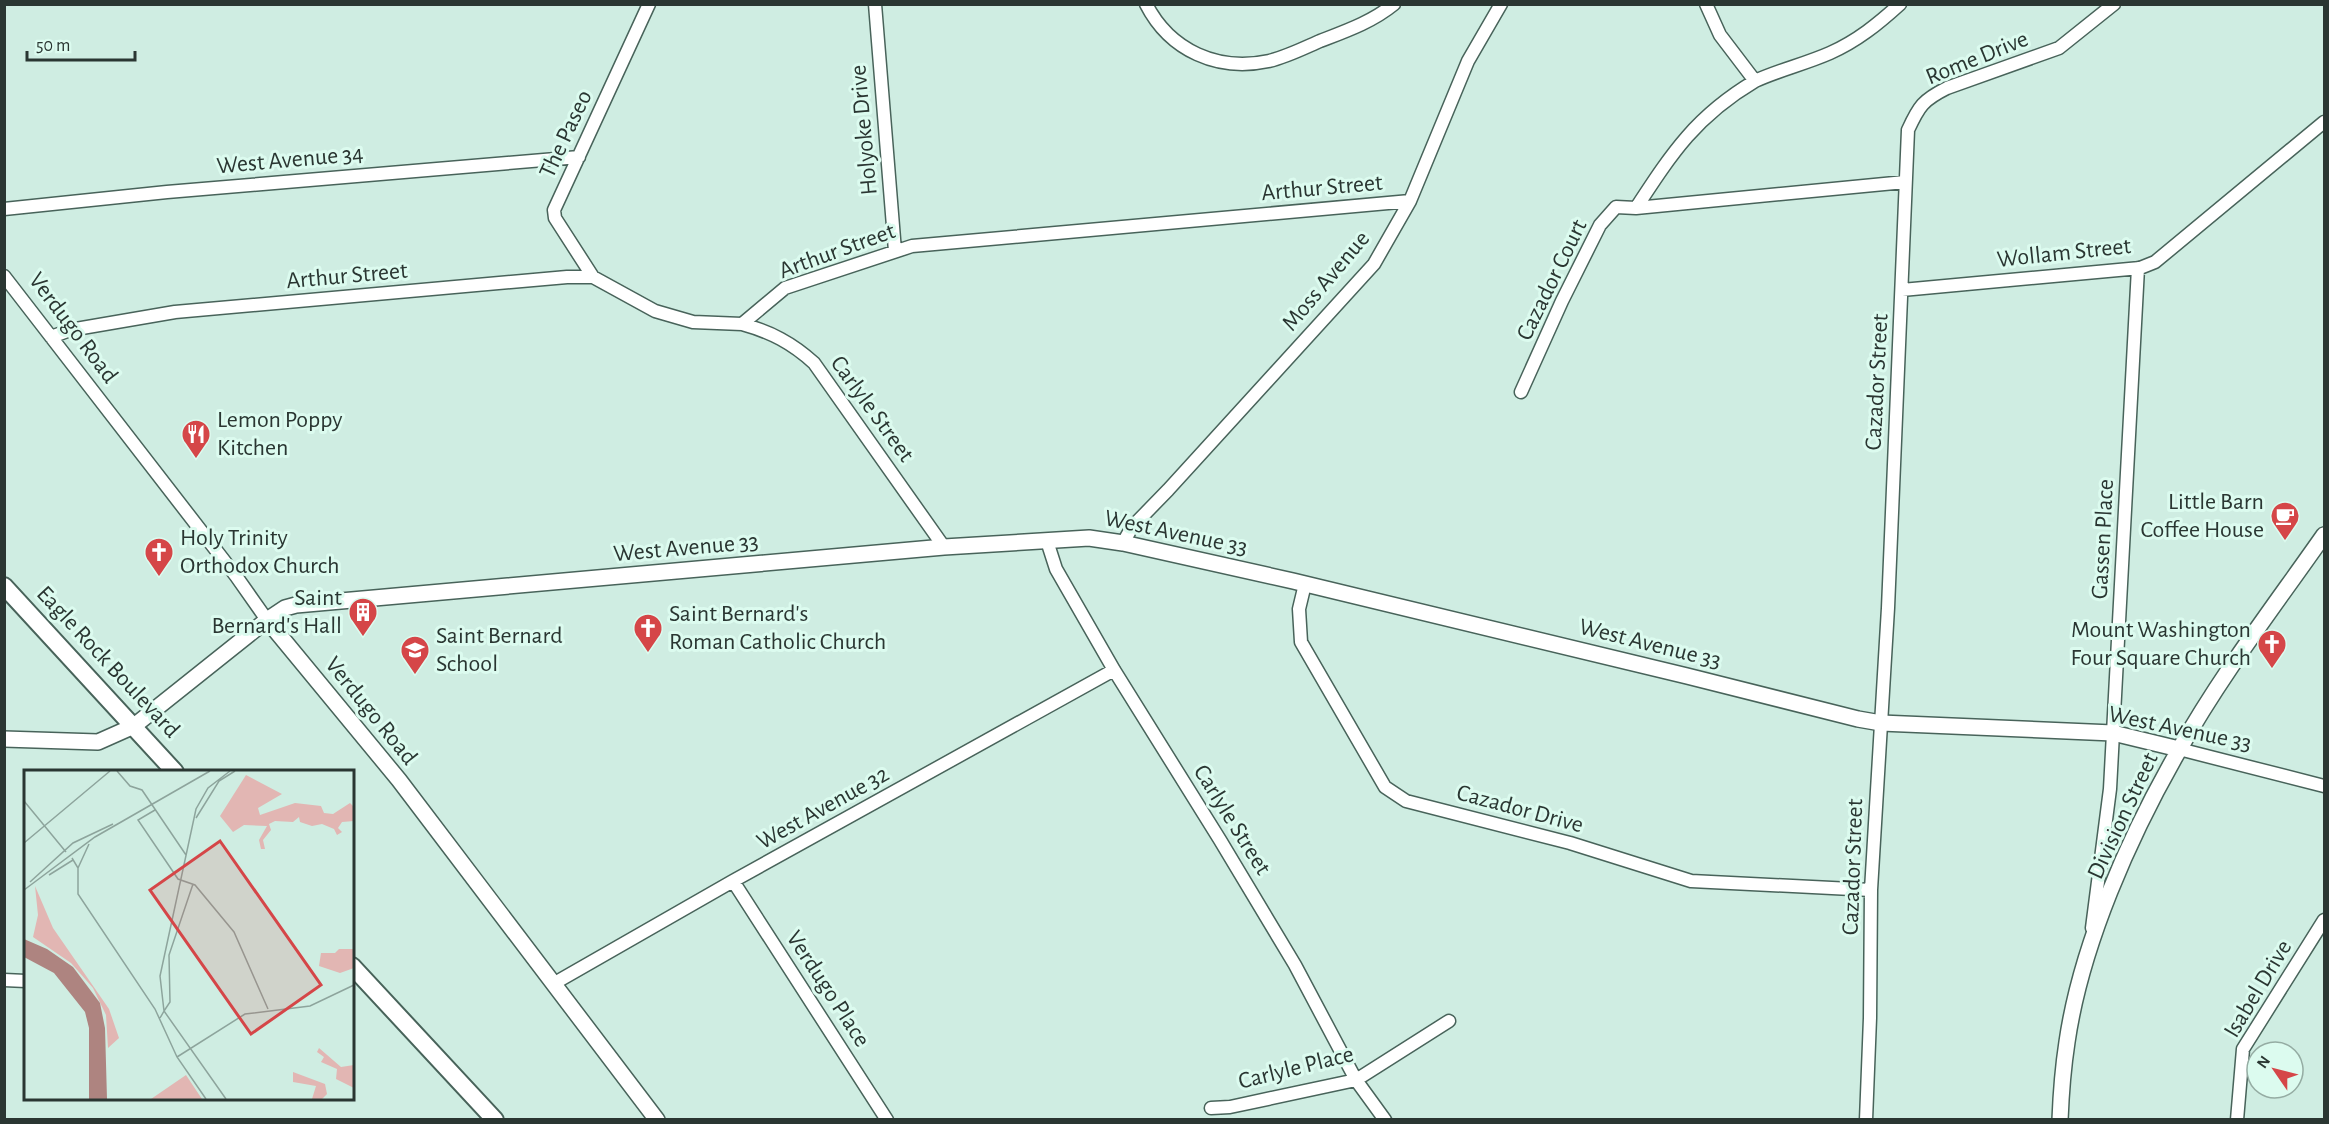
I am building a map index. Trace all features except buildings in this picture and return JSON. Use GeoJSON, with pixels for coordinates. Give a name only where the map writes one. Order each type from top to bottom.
{"type":"FeatureCollection","features":[{"type":"Feature","properties":{"kind":"main road","name":"Eagle Rock Boulevard"},"geometry":{"type":"LineString","coordinates":[[4,586],[174,770]]}},
{"type":"Feature","properties":{"kind":"main road"},"geometry":{"type":"LineString","coordinates":[[356,975],[495,1119]]}},
{"type":"Feature","properties":{"kind":"street","name":"The Paseo"},"geometry":{"type":"LineString","coordinates":[[593,277],[555,218],[554,210],[649,4]]}},
{"type":"Feature","properties":{"kind":"street","name":"Holyoke Drive"},"geometry":{"type":"LineString","coordinates":[[874,4],[895,251]]}},
{"type":"Feature","properties":{"kind":"street"},"geometry":{"type":"LineString","coordinates":[[1146,4],[1165,32],[1180,46],[1214,61],[1252,64],[1272,60],[1366,23],[1394,4]]}},
{"type":"Feature","properties":{"kind":"street","name":"Moss Avenue"},"geometry":{"type":"LineString","coordinates":[[1123,543],[1132,527],[1374,264],[1410,201],[1468,61],[1501,4]]}},
{"type":"Feature","properties":{"kind":"street"},"geometry":{"type":"LineString","coordinates":[[1706,4],[1720,35],[1755,81]]}},
{"type":"Feature","properties":{"kind":"street"},"geometry":{"type":"LineString","coordinates":[[1636,208],[1671,154],[1693,128],[1715,108],[1755,81],[1828,54],[1857,40],[1880,23],[1899,4]]}},
{"type":"Feature","properties":{"kind":"street","name":"Rome Drive"},"geometry":{"type":"LineString","coordinates":[[1905,182],[1908,130],[1917,111],[1929,97],[1947,88],[2059,48],[2114,4]]}},
{"type":"Feature","properties":{"kind":"street","name":"Wollam Street"},"geometry":{"type":"LineString","coordinates":[[1902,290],[2138,268],[2155,262],[2325,122]]}},
{"type":"Feature","properties":{"kind":"street","name":"West Avenue 34"},"geometry":{"type":"LineString","coordinates":[[4,209],[202,189],[579,157]]}},
{"type":"Feature","properties":{"kind":"street"},"geometry":{"type":"LineString","coordinates":[[1636,208],[1905,182]]}},
{"type":"Feature","properties":{"kind":"street","name":"Cazador Street"},"geometry":{"type":"LineString","coordinates":[[1866,1119],[1871,890],[1888,608],[1905,182]]}},
{"type":"Feature","properties":{"kind":"street","name":"Arthur Street"},"geometry":{"type":"LineString","coordinates":[[51,338],[70,330],[172,313],[567,277],[593,277],[655,311],[693,322],[742,324],[785,288],[912,246],[1410,201]]}},
{"type":"Feature","properties":{"kind":"street","name":"Cazador Court"},"geometry":{"type":"LineString","coordinates":[[1521,392],[1562,301],[1600,225],[1616,207],[1636,208]]}},
{"type":"Feature","properties":{"kind":"street","name":"Gassen Place"},"geometry":{"type":"LineString","coordinates":[[2088,955],[2109,801],[2138,268]]}},
{"type":"Feature","properties":{"kind":"street","name":"Verdugo Road"},"geometry":{"type":"LineString","coordinates":[[4,276],[214,547],[267,620],[399,780],[657,1119]]}},
{"type":"Feature","properties":{"kind":"street","name":"Carlyle Street"},"geometry":{"type":"LineString","coordinates":[[742,324],[782,338],[814,363],[944,547]]}},
{"type":"Feature","properties":{"kind":"street","name":"Division Street"},"geometry":{"type":"LineString","coordinates":[[2060,1119],[2062,1076],[2067,1040],[2088,955],[2118,876],[2179,749],[2230,669],[2325,535]]}},
{"type":"Feature","properties":{"kind":"street","name":"West Avenue 33"},"geometry":{"type":"LineString","coordinates":[[4,739],[98,742],[134,726],[267,620],[285,608],[296,605],[944,547],[1089,538],[1123,543],[1305,584],[1858,719],[1881,723],[2113,733],[2325,786]]}},
{"type":"Feature","properties":{"kind":"street","name":"Carlyle Street"},"geometry":{"type":"LineString","coordinates":[[1047,541],[1056,569],[1114,670],[1289,955],[1356,1080],[1385,1119]]}},
{"type":"Feature","properties":{"kind":"street","name":"Cazador Drive"},"geometry":{"type":"LineString","coordinates":[[1305,584],[1299,609],[1300,642],[1385,787],[1395,796],[1406,801],[1570,843],[1691,880],[1871,890]]}},
{"type":"Feature","properties":{"kind":"street","name":"West Avenue 32"},"geometry":{"type":"LineString","coordinates":[[554,984],[734,881],[1114,670]]}},
{"type":"Feature","properties":{"kind":"street","name":"Verdugo Place"},"geometry":{"type":"LineString","coordinates":[[734,881],[887,1119]]}},
{"type":"Feature","properties":{"kind":"street","name":"Isabel Drive"},"geometry":{"type":"LineString","coordinates":[[2237,1119],[2243,1049],[2325,920]]}},
{"type":"Feature","properties":{"kind":"street"},"geometry":{"type":"LineString","coordinates":[[4,980],[24,981]]}},
{"type":"Feature","properties":{"kind":"street","name":"Carlyle Place"},"geometry":{"type":"LineString","coordinates":[[1211,1108],[1230,1107],[1356,1080],[1449,1021]]}},
{"type":"Feature","properties":{"kind":"place","name":"Lemon Poppy Kitchen"},"geometry":{"type":"Point","coordinates":[196,460]}},
{"type":"Feature","properties":{"kind":"place","name":"Little Barn Coffee House"},"geometry":{"type":"Point","coordinates":[2285,542]}},
{"type":"Feature","properties":{"kind":"place","name":"Holy Trinity Orthodox Church"},"geometry":{"type":"Point","coordinates":[159,578]}},
{"type":"Feature","properties":{"kind":"place","name":"Saint Bernard's Hall"},"geometry":{"type":"Point","coordinates":[363,638]}},
{"type":"Feature","properties":{"kind":"place","name":"Saint Bernard's Roman Catholic Church"},"geometry":{"type":"Point","coordinates":[648,654]}},
{"type":"Feature","properties":{"kind":"place","name":"Mount Washington Four Square Church"},"geometry":{"type":"Point","coordinates":[2272,670]}},
{"type":"Feature","properties":{"kind":"place","name":"Saint Bernard School"},"geometry":{"type":"Point","coordinates":[415,676]}}]}
